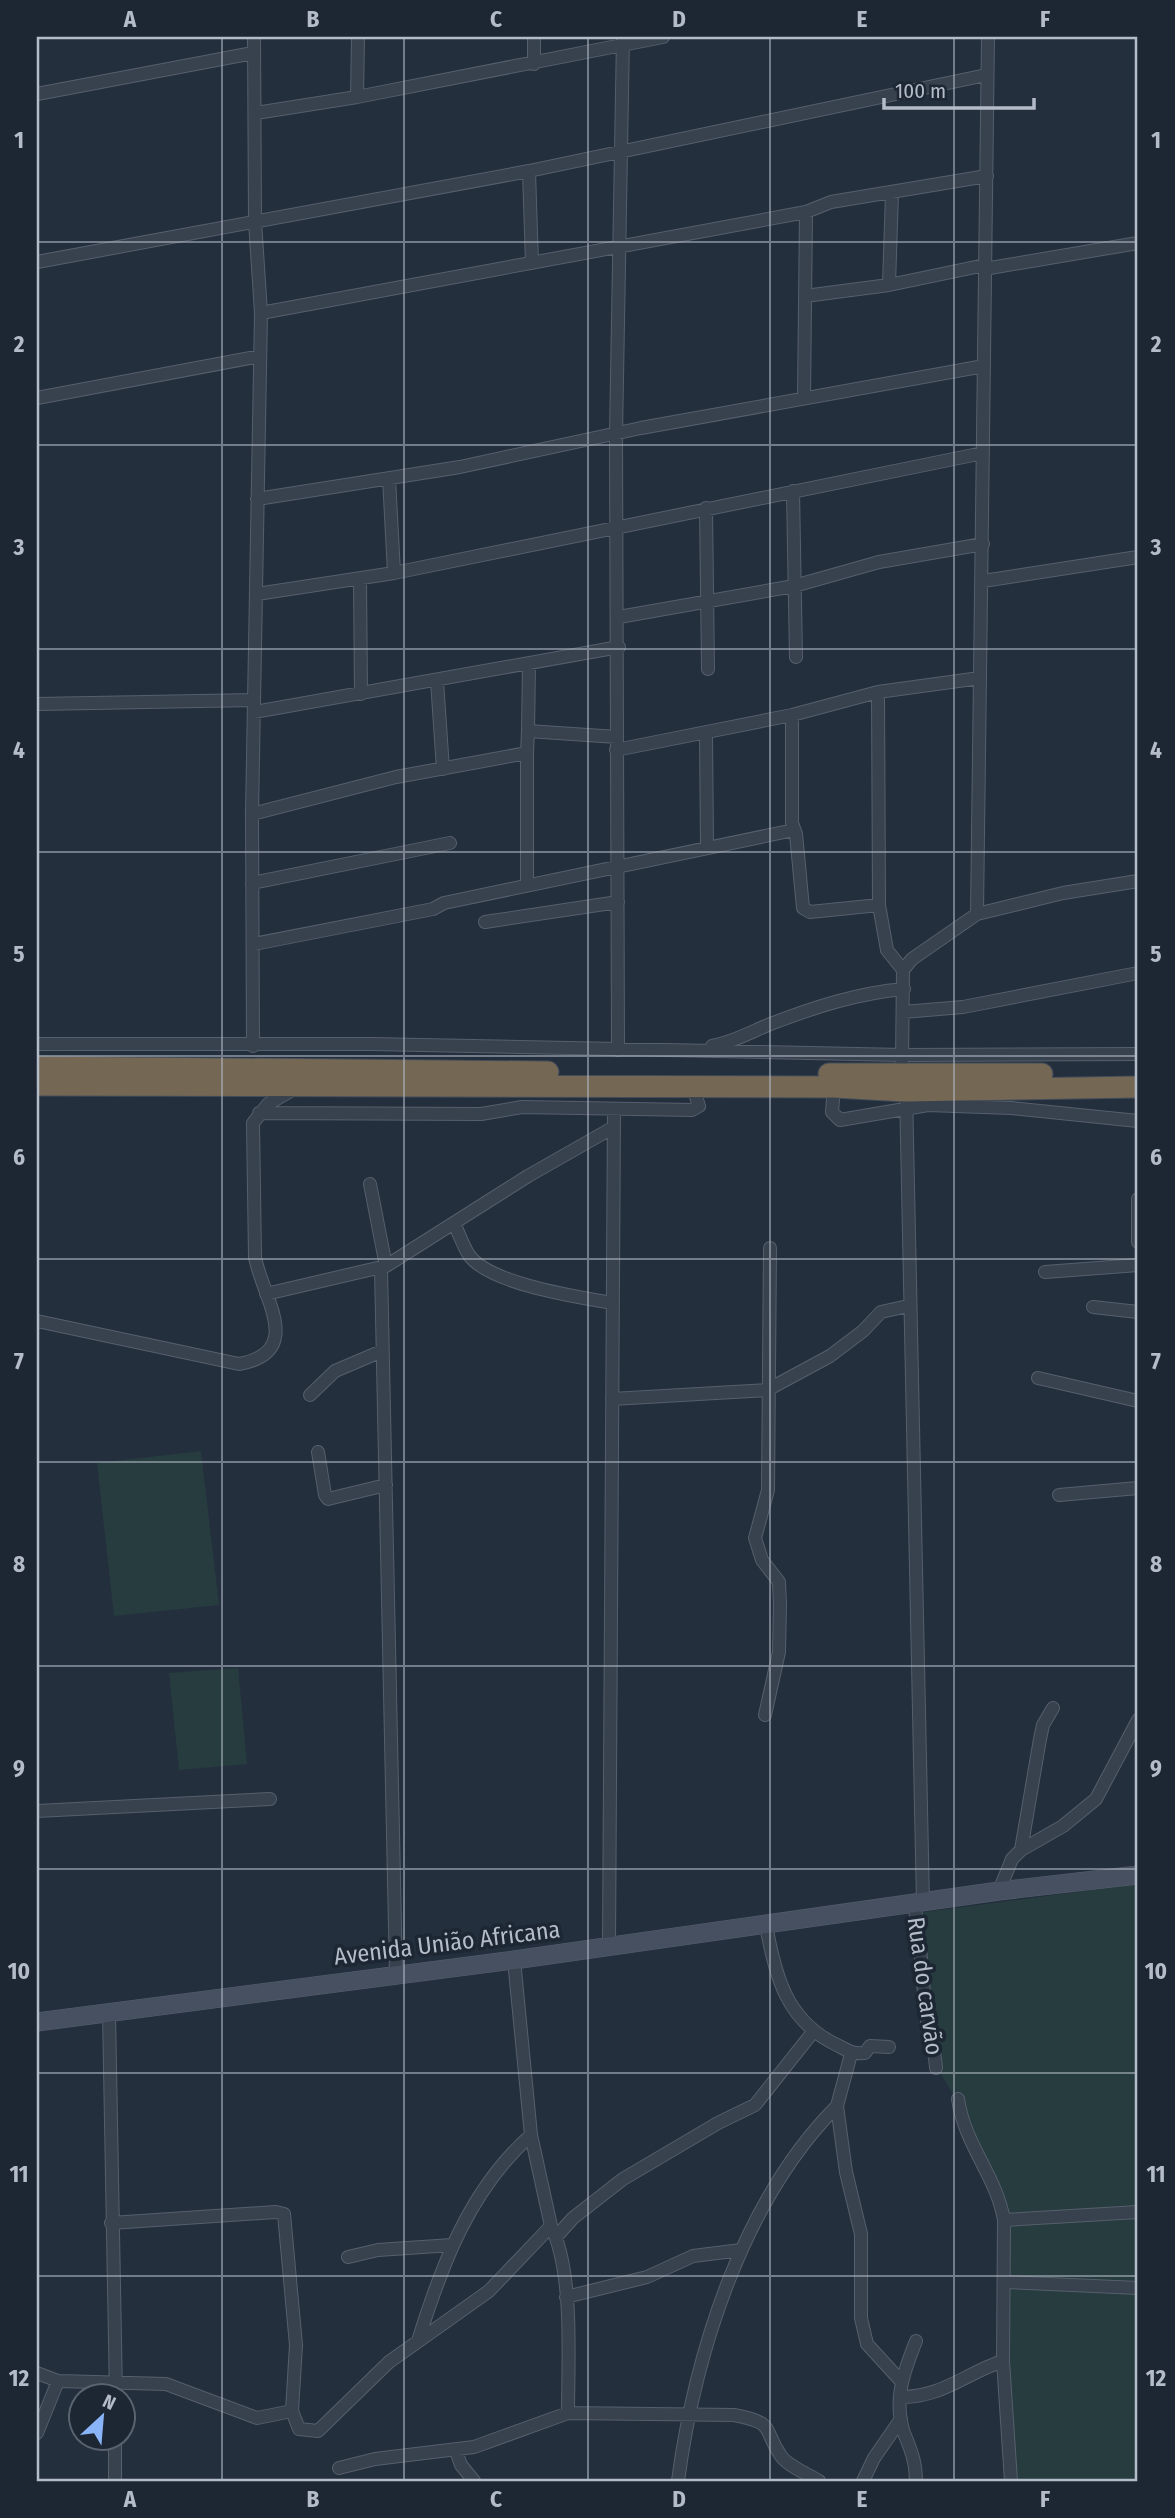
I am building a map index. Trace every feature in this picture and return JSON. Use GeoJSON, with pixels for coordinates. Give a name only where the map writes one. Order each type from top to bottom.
{"type":"FeatureCollection","features":[{"type":"Feature","properties":{"kind":"highway"},"geometry":{"type":"LineString","coordinates":[[37,1067],[903,1082],[1060,1088],[1138,1087]]}},
{"type":"Feature","properties":{"kind":"highway"},"geometry":{"type":"LineString","coordinates":[[37,1085],[834,1087],[903,1082],[1138,1075]]}},
{"type":"Feature","properties":{"kind":"main road","name":"Avenida União Africana"},"geometry":{"type":"LineString","coordinates":[[37,2022],[609,1947],[999,1891],[1138,1875]]}},
{"type":"Feature","properties":{"kind":"street"},"geometry":{"type":"LineString","coordinates":[[253,1046],[252,814],[261,313],[255,221],[254,37]]}},
{"type":"Feature","properties":{"kind":"street"},"geometry":{"type":"LineString","coordinates":[[357,97],[358,37]]}},
{"type":"Feature","properties":{"kind":"street"},"geometry":{"type":"LineString","coordinates":[[534,37],[534,64]]}},
{"type":"Feature","properties":{"kind":"street"},"geometry":{"type":"LineString","coordinates":[[256,113],[534,64],[623,41],[663,37]]}},
{"type":"Feature","properties":{"kind":"street"},"geometry":{"type":"LineString","coordinates":[[977,915],[988,37]]}},
{"type":"Feature","properties":{"kind":"street"},"geometry":{"type":"LineString","coordinates":[[618,1050],[616,743],[619,617],[616,435],[623,41]]}},
{"type":"Feature","properties":{"kind":"street"},"geometry":{"type":"LineString","coordinates":[[37,94],[253,53]]}},
{"type":"Feature","properties":{"kind":"street"},"geometry":{"type":"LineString","coordinates":[[37,262],[529,171],[986,75]]}},
{"type":"Feature","properties":{"kind":"street"},"geometry":{"type":"LineString","coordinates":[[529,171],[532,263]]}},
{"type":"Feature","properties":{"kind":"street"},"geometry":{"type":"LineString","coordinates":[[261,313],[806,212],[831,202],[987,176]]}},
{"type":"Feature","properties":{"kind":"street"},"geometry":{"type":"LineString","coordinates":[[889,285],[891,193]]}},
{"type":"Feature","properties":{"kind":"street"},"geometry":{"type":"LineString","coordinates":[[804,398],[806,212]]}},
{"type":"Feature","properties":{"kind":"street"},"geometry":{"type":"LineString","coordinates":[[805,296],[889,285],[1138,243]]}},
{"type":"Feature","properties":{"kind":"street"},"geometry":{"type":"LineString","coordinates":[[37,398],[260,356]]}},
{"type":"Feature","properties":{"kind":"street"},"geometry":{"type":"LineString","coordinates":[[257,499],[389,478],[984,366]]}},
{"type":"Feature","properties":{"kind":"street"},"geometry":{"type":"LineString","coordinates":[[257,594],[394,573],[983,453]]}},
{"type":"Feature","properties":{"kind":"street"},"geometry":{"type":"LineString","coordinates":[[389,478],[394,573]]}},
{"type":"Feature","properties":{"kind":"street"},"geometry":{"type":"LineString","coordinates":[[793,491],[796,657]]}},
{"type":"Feature","properties":{"kind":"street"},"geometry":{"type":"LineString","coordinates":[[706,508],[708,669]]}},
{"type":"Feature","properties":{"kind":"street"},"geometry":{"type":"LineString","coordinates":[[619,617],[707,604],[794,586],[879,562],[983,544]]}},
{"type":"Feature","properties":{"kind":"street"},"geometry":{"type":"LineString","coordinates":[[983,580],[1138,557]]}},
{"type":"Feature","properties":{"kind":"street"},"geometry":{"type":"LineString","coordinates":[[360,579],[361,694]]}},
{"type":"Feature","properties":{"kind":"street"},"geometry":{"type":"LineString","coordinates":[[37,704],[254,706],[361,694],[619,647]]}},
{"type":"Feature","properties":{"kind":"street"},"geometry":{"type":"LineString","coordinates":[[527,885],[528,664]]}},
{"type":"Feature","properties":{"kind":"street"},"geometry":{"type":"LineString","coordinates":[[528,731],[616,743],[706,734],[878,692],[980,678]]}},
{"type":"Feature","properties":{"kind":"street"},"geometry":{"type":"LineString","coordinates":[[437,681],[443,769]]}},
{"type":"Feature","properties":{"kind":"street"},"geometry":{"type":"LineString","coordinates":[[878,692],[879,905],[887,950],[903,970],[912,959],[977,915],[1063,893],[1138,881]]}},
{"type":"Feature","properties":{"kind":"street"},"geometry":{"type":"LineString","coordinates":[[792,715],[794,830],[800,899],[806,911],[879,905]]}},
{"type":"Feature","properties":{"kind":"street"},"geometry":{"type":"LineString","coordinates":[[706,734],[707,846]]}},
{"type":"Feature","properties":{"kind":"street"},"geometry":{"type":"LineString","coordinates":[[252,814],[443,769],[527,753]]}},
{"type":"Feature","properties":{"kind":"street"},"geometry":{"type":"LineString","coordinates":[[254,944],[433,909],[444,903],[707,846],[794,830]]}},
{"type":"Feature","properties":{"kind":"street"},"geometry":{"type":"LineString","coordinates":[[252,883],[450,843]]}},
{"type":"Feature","properties":{"kind":"street"},"geometry":{"type":"LineString","coordinates":[[485,922],[618,902]]}},
{"type":"Feature","properties":{"kind":"street","name":"Rua do carvão"},"geometry":{"type":"LineString","coordinates":[[903,970],[919,1903],[926,2018],[936,2051],[936,2067]]}},
{"type":"Feature","properties":{"kind":"street"},"geometry":{"type":"LineString","coordinates":[[903,1012],[963,1007],[1138,973]]}},
{"type":"Feature","properties":{"kind":"street"},"geometry":{"type":"LineString","coordinates":[[695,1049],[735,1041],[769,1024],[850,998],[904,989]]}},
{"type":"Feature","properties":{"kind":"street"},"geometry":{"type":"LineString","coordinates":[[37,1045],[372,1044],[618,1050],[695,1049],[903,1082],[1138,1054]]}},
{"type":"Feature","properties":{"kind":"street"},"geometry":{"type":"LineString","coordinates":[[834,1087],[832,1112],[840,1120],[903,1082]]}},
{"type":"Feature","properties":{"kind":"street"},"geometry":{"type":"LineString","coordinates":[[903,1082],[928,1105],[976,1106],[1138,1121]]}},
{"type":"Feature","properties":{"kind":"street"},"geometry":{"type":"LineString","coordinates":[[37,1321],[239,1364],[262,1356],[273,1346],[277,1333],[275,1316],[258,1277],[255,1257],[252,1133],[259,1112],[300,1085]]}},
{"type":"Feature","properties":{"kind":"street"},"geometry":{"type":"LineString","coordinates":[[259,1112],[481,1114],[522,1107],[692,1110],[699,1106],[693,1087]]}},
{"type":"Feature","properties":{"kind":"street"},"geometry":{"type":"LineString","coordinates":[[609,1947],[614,1538],[614,1109]]}},
{"type":"Feature","properties":{"kind":"street"},"geometry":{"type":"LineString","coordinates":[[266,1294],[384,1268],[528,1176],[614,1127]]}},
{"type":"Feature","properties":{"kind":"street"},"geometry":{"type":"LineString","coordinates":[[370,1184],[384,1268],[382,1351],[396,1974]]}},
{"type":"Feature","properties":{"kind":"street"},"geometry":{"type":"LineString","coordinates":[[1138,1199],[1138,1242]]}},
{"type":"Feature","properties":{"kind":"street"},"geometry":{"type":"LineString","coordinates":[[455,1225],[469,1255],[491,1272],[543,1290],[612,1303]]}},
{"type":"Feature","properties":{"kind":"street"},"geometry":{"type":"LineString","coordinates":[[765,1714],[779,1652],[780,1605],[779,1582],[762,1560],[755,1538],[768,1490],[770,1248]]}},
{"type":"Feature","properties":{"kind":"street"},"geometry":{"type":"LineString","coordinates":[[1045,1272],[1138,1265]]}},
{"type":"Feature","properties":{"kind":"street"},"geometry":{"type":"LineString","coordinates":[[612,1399],[767,1390],[830,1356],[863,1331],[881,1312],[908,1306]]}},
{"type":"Feature","properties":{"kind":"street"},"geometry":{"type":"LineString","coordinates":[[1093,1307],[1138,1312]]}},
{"type":"Feature","properties":{"kind":"street"},"geometry":{"type":"LineString","coordinates":[[310,1395],[335,1371],[382,1351]]}},
{"type":"Feature","properties":{"kind":"street"},"geometry":{"type":"LineString","coordinates":[[1038,1378],[1138,1401]]}},
{"type":"Feature","properties":{"kind":"street"},"geometry":{"type":"LineString","coordinates":[[318,1452],[325,1495],[328,1499],[386,1485]]}},
{"type":"Feature","properties":{"kind":"street"},"geometry":{"type":"LineString","coordinates":[[1059,1495],[1138,1488]]}},
{"type":"Feature","properties":{"kind":"street"},"geometry":{"type":"LineString","coordinates":[[1021,1850],[1040,1739],[1053,1708]]}},
{"type":"Feature","properties":{"kind":"street"},"geometry":{"type":"LineString","coordinates":[[999,1891],[1012,1859],[1021,1850],[1063,1826],[1096,1799],[1138,1720]]}},
{"type":"Feature","properties":{"kind":"street"},"geometry":{"type":"LineString","coordinates":[[37,1811],[270,1799]]}},
{"type":"Feature","properties":{"kind":"street"},"geometry":{"type":"LineString","coordinates":[[766,1925],[774,1968],[782,1990],[813,2032],[850,2054],[865,2053],[870,2046],[889,2047]]}},
{"type":"Feature","properties":{"kind":"street"},"geometry":{"type":"LineString","coordinates":[[513,1960],[531,2135],[554,2231],[566,2297],[568,2413]]}},
{"type":"Feature","properties":{"kind":"street"},"geometry":{"type":"LineString","coordinates":[[109,2012],[116,2382]]}},
{"type":"Feature","properties":{"kind":"street"},"geometry":{"type":"LineString","coordinates":[[111,2223],[276,2211],[284,2214],[296,2345],[292,2411],[299,2429],[318,2431],[381,2369],[489,2291],[554,2231],[623,2179],[718,2123],[755,2105],[813,2032]]}},
{"type":"Feature","properties":{"kind":"street"},"geometry":{"type":"LineString","coordinates":[[850,2054],[837,2106],[846,2172],[860,2234],[864,2335],[873,2351],[900,2380]]}},
{"type":"Feature","properties":{"kind":"street"},"geometry":{"type":"LineString","coordinates":[[958,2099],[967,2135],[1000,2199],[1004,2220],[1003,2361],[1011,2481]]}},
{"type":"Feature","properties":{"kind":"street"},"geometry":{"type":"LineString","coordinates":[[678,2481],[687,2417],[741,2250],[803,2144],[837,2106]]}},
{"type":"Feature","properties":{"kind":"street"},"geometry":{"type":"LineString","coordinates":[[418,2341],[452,2245],[474,2201],[515,2149],[531,2135]]}},
{"type":"Feature","properties":{"kind":"street"},"geometry":{"type":"LineString","coordinates":[[1004,2220],[1138,2212]]}},
{"type":"Feature","properties":{"kind":"street"},"geometry":{"type":"LineString","coordinates":[[348,2257],[378,2250],[452,2245]]}},
{"type":"Feature","properties":{"kind":"street"},"geometry":{"type":"LineString","coordinates":[[566,2297],[647,2277],[692,2256],[741,2250]]}},
{"type":"Feature","properties":{"kind":"street"},"geometry":{"type":"LineString","coordinates":[[1005,2282],[1138,2287]]}},
{"type":"Feature","properties":{"kind":"street"},"geometry":{"type":"LineString","coordinates":[[916,2341],[900,2380],[901,2419],[916,2462],[916,2481]]}},
{"type":"Feature","properties":{"kind":"street"},"geometry":{"type":"LineString","coordinates":[[900,2398],[932,2395],[983,2368],[1003,2361]]}},
{"type":"Feature","properties":{"kind":"street"},"geometry":{"type":"LineString","coordinates":[[37,2373],[66,2382]]}},
{"type":"Feature","properties":{"kind":"street"},"geometry":{"type":"LineString","coordinates":[[37,2433],[58,2381]]}},
{"type":"Feature","properties":{"kind":"street"},"geometry":{"type":"LineString","coordinates":[[136,2388],[166,2384],[257,2418],[292,2411]]}},
{"type":"Feature","properties":{"kind":"street"},"geometry":{"type":"LineString","coordinates":[[339,2468],[376,2459],[456,2451],[568,2413],[687,2417],[734,2415],[753,2418],[770,2429],[782,2456],[819,2481]]}},
{"type":"Feature","properties":{"kind":"street"},"geometry":{"type":"LineString","coordinates":[[863,2481],[874,2458],[901,2419]]}},
{"type":"Feature","properties":{"kind":"street"},"geometry":{"type":"LineString","coordinates":[[456,2451],[461,2465],[474,2481]]}},
{"type":"Feature","properties":{"kind":"street"},"geometry":{"type":"LineString","coordinates":[[115,2452],[115,2481]]}},
{"type":"Feature","properties":{"kind":"green space"},"geometry":{"type":"Polygon","coordinates":[[[201,1451],[219,1605],[114,1616],[97,1463],[201,1451]]]}},
{"type":"Feature","properties":{"kind":"green space"},"geometry":{"type":"Polygon","coordinates":[[[238,1668],[247,1764],[179,1770],[169,1673],[238,1668]]]}},
{"type":"Feature","properties":{"kind":"green space"},"geometry":{"type":"Polygon","coordinates":[[[1138,1884],[1138,2481],[1006,2481],[1000,2207],[957,2101],[938,2069],[917,1913],[1138,1884]]]}}]}
